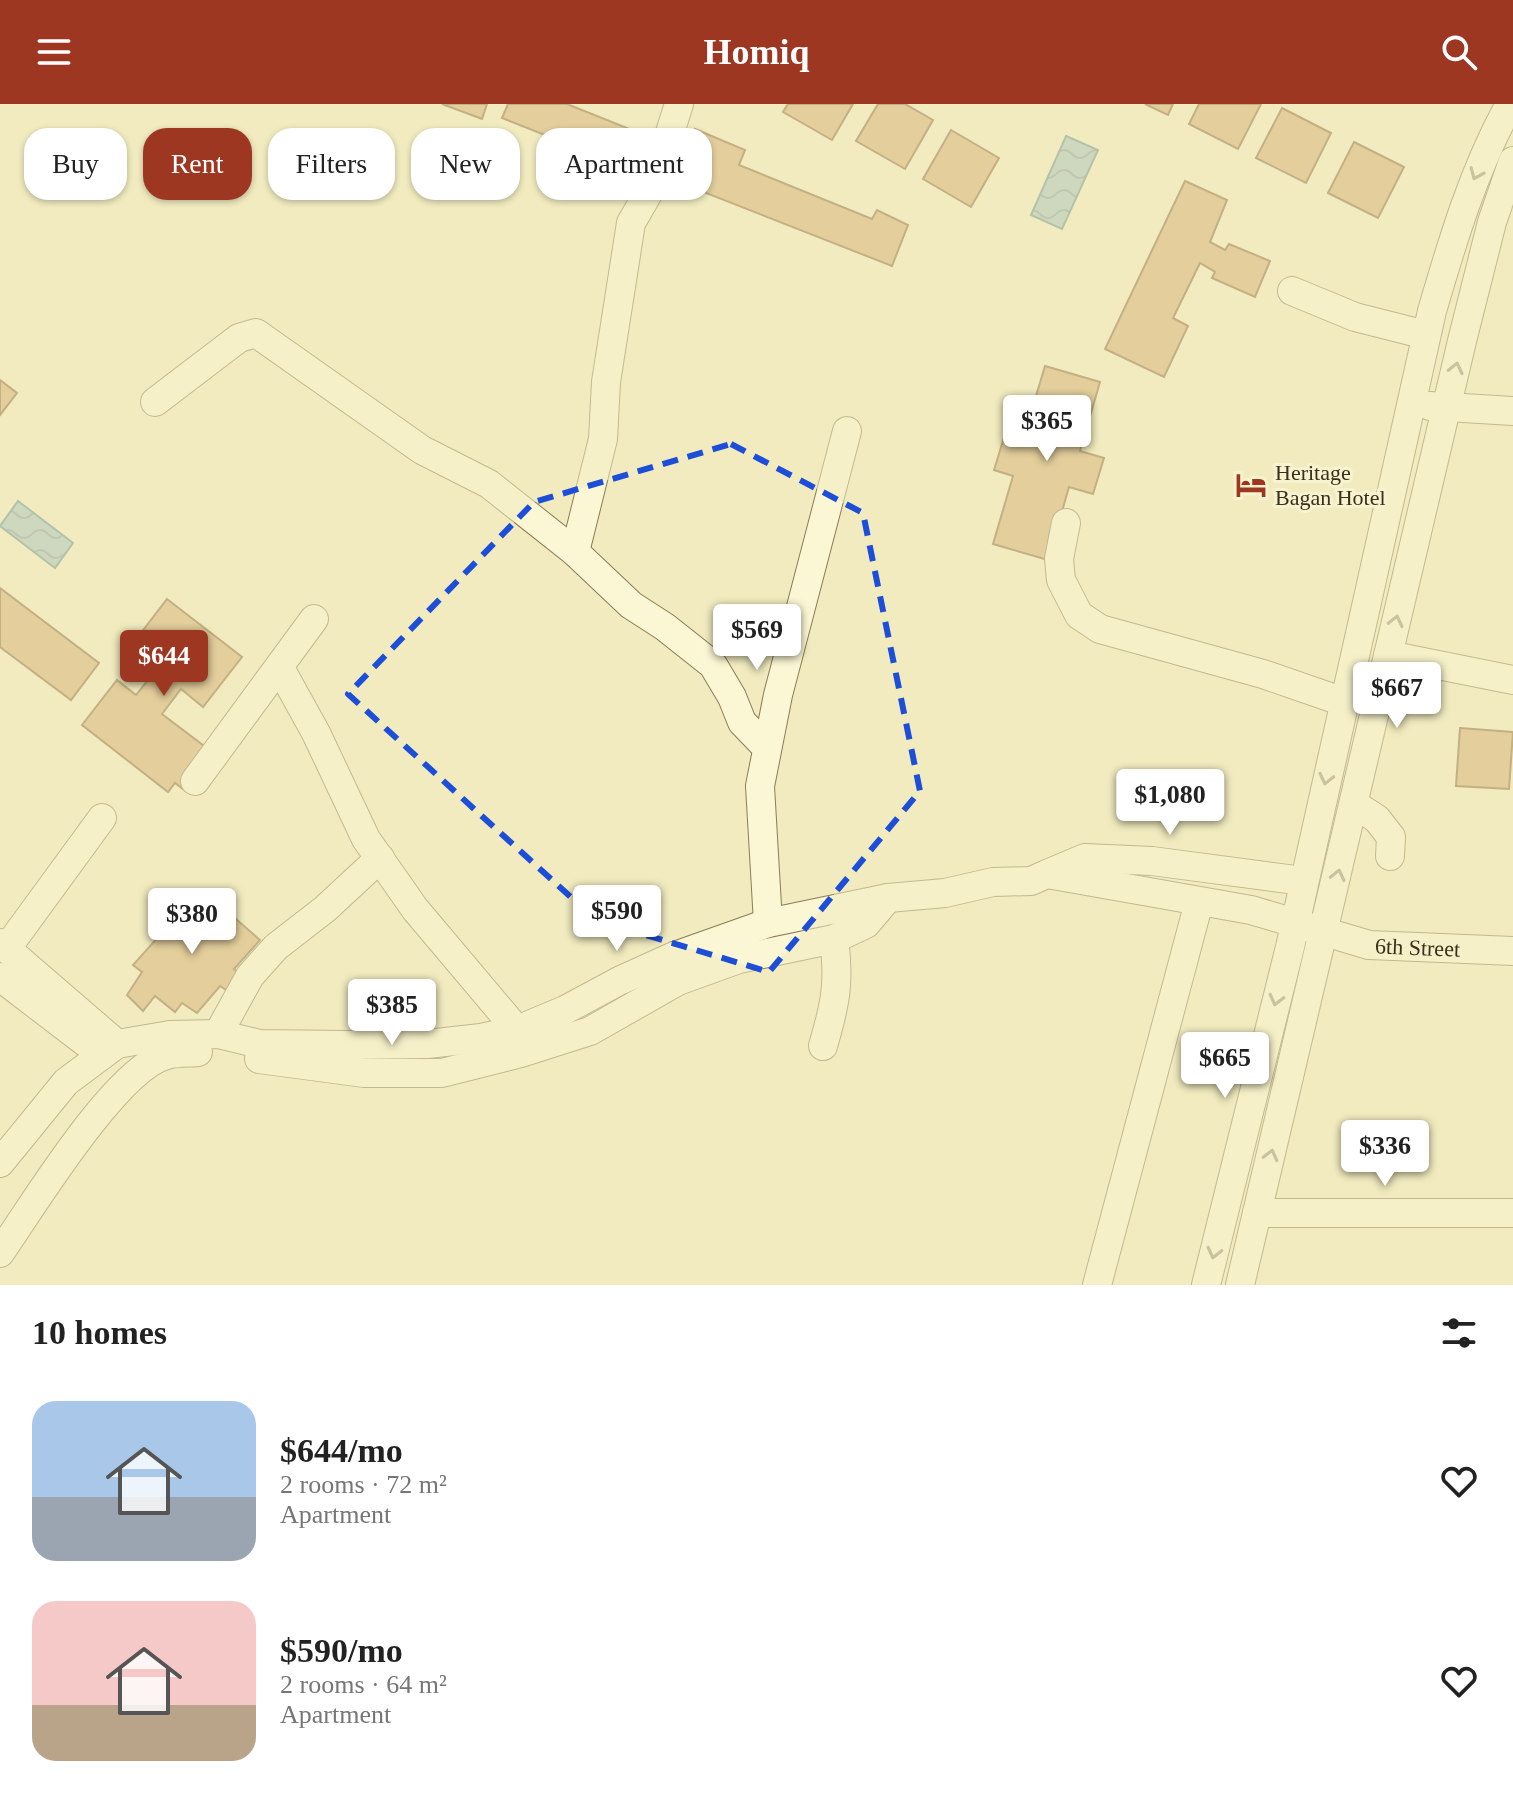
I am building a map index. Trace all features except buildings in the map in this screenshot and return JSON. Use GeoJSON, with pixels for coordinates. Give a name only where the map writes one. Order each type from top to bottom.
{"type":"FeatureCollection","features":[{"type":"Feature","properties":{"kind":"street"},"geometry":{"type":"LineString","coordinates":[[575,552],[603,439],[606,382],[631,223],[654,183],[679,104]]}},
{"type":"Feature","properties":{"kind":"street"},"geometry":{"type":"LineString","coordinates":[[1206,1285],[1303,881],[1426,335],[1469,192],[1510,104]]}},
{"type":"Feature","properties":{"kind":"street"},"geometry":{"type":"LineString","coordinates":[[1240,1285],[1446,408],[1492,222],[1513,161]]}},
{"type":"Feature","properties":{"kind":"street"},"geometry":{"type":"LineString","coordinates":[[1292,291],[1355,317],[1426,335]]}},
{"type":"Feature","properties":{"kind":"street"},"geometry":{"type":"LineString","coordinates":[[155,402],[239,338],[256,333],[422,450],[489,484],[575,552],[631,605],[713,665],[732,697],[742,722],[767,748]]}},
{"type":"Feature","properties":{"kind":"street"},"geometry":{"type":"LineString","coordinates":[[1411,404],[1513,411]]}},
{"type":"Feature","properties":{"kind":"street"},"geometry":{"type":"LineString","coordinates":[[768,923],[760,786],[778,695],[847,431]]}},
{"type":"Feature","properties":{"kind":"street"},"geometry":{"type":"LineString","coordinates":[[1066,523],[1059,559],[1061,580],[1079,615],[1100,629],[1263,674],[1344,702]]}},
{"type":"Feature","properties":{"kind":"street"},"geometry":{"type":"LineString","coordinates":[[195,781],[314,619]]}},
{"type":"Feature","properties":{"kind":"street"},"geometry":{"type":"LineString","coordinates":[[1388,655],[1513,680]]}},
{"type":"Feature","properties":{"kind":"street"},"geometry":{"type":"LineString","coordinates":[[280,668],[316,733],[366,839],[415,909],[517,1030]]}},
{"type":"Feature","properties":{"kind":"street"},"geometry":{"type":"LineString","coordinates":[[1354,804],[1377,819],[1391,837],[1390,856]]}},
{"type":"Feature","properties":{"kind":"street"},"geometry":{"type":"LineString","coordinates":[[102,818],[3,945],[110,1049]]}},
{"type":"Feature","properties":{"kind":"street"},"geometry":{"type":"LineString","coordinates":[[218,1034],[250,976],[276,947],[325,909],[380,858]]}},
{"type":"Feature","properties":{"kind":"street"},"geometry":{"type":"LineString","coordinates":[[0,1253],[114,1094],[141,1070],[165,1055],[204,1052],[364,1073],[442,1073],[590,1031],[678,981],[888,898],[945,893],[993,882],[1031,881],[1085,858],[1152,861],[1303,881]]}},
{"type":"Feature","properties":{"kind":"street","name":"6th Street"},"geometry":{"type":"LineString","coordinates":[[1047,874],[1251,910],[1369,945],[1513,951]]}},
{"type":"Feature","properties":{"kind":"street"},"geometry":{"type":"LineString","coordinates":[[0,1163],[66,1082],[110,1049],[170,1035],[218,1034],[260,1044],[427,1044],[517,1030],[672,957],[768,923],[834,939],[866,924],[888,898]]}},
{"type":"Feature","properties":{"kind":"street"},"geometry":{"type":"LineString","coordinates":[[1097,1285],[1199,902]]}},
{"type":"Feature","properties":{"kind":"street"},"geometry":{"type":"LineString","coordinates":[[823,1046],[837,998],[838,965],[834,939]]}},
{"type":"Feature","properties":{"kind":"street"},"geometry":{"type":"LineString","coordinates":[[0,977],[110,1049]]}},
{"type":"Feature","properties":{"kind":"street"},"geometry":{"type":"LineString","coordinates":[[1257,1213],[1513,1213]]}},
{"type":"Feature","properties":{"kind":"highlighted area"},"geometry":{"type":"Polygon","coordinates":[[[731,444],[863,513],[920,791],[769,972],[596,920],[348,694],[534,502],[731,444]]]}},
{"type":"Feature","properties":{"kind":"water"},"geometry":{"type":"Polygon","coordinates":[[[1066,136],[1098,150],[1062,229],[1031,215],[1066,136]]]}},
{"type":"Feature","properties":{"kind":"water"},"geometry":{"type":"Polygon","coordinates":[[[18,501],[73,543],[55,568],[0,526],[18,501]]]}},
{"type":"Feature","properties":{"kind":"place","name":"Heritage Bagan Hotel"},"geometry":{"type":"Point","coordinates":[1251,485]}}]}
